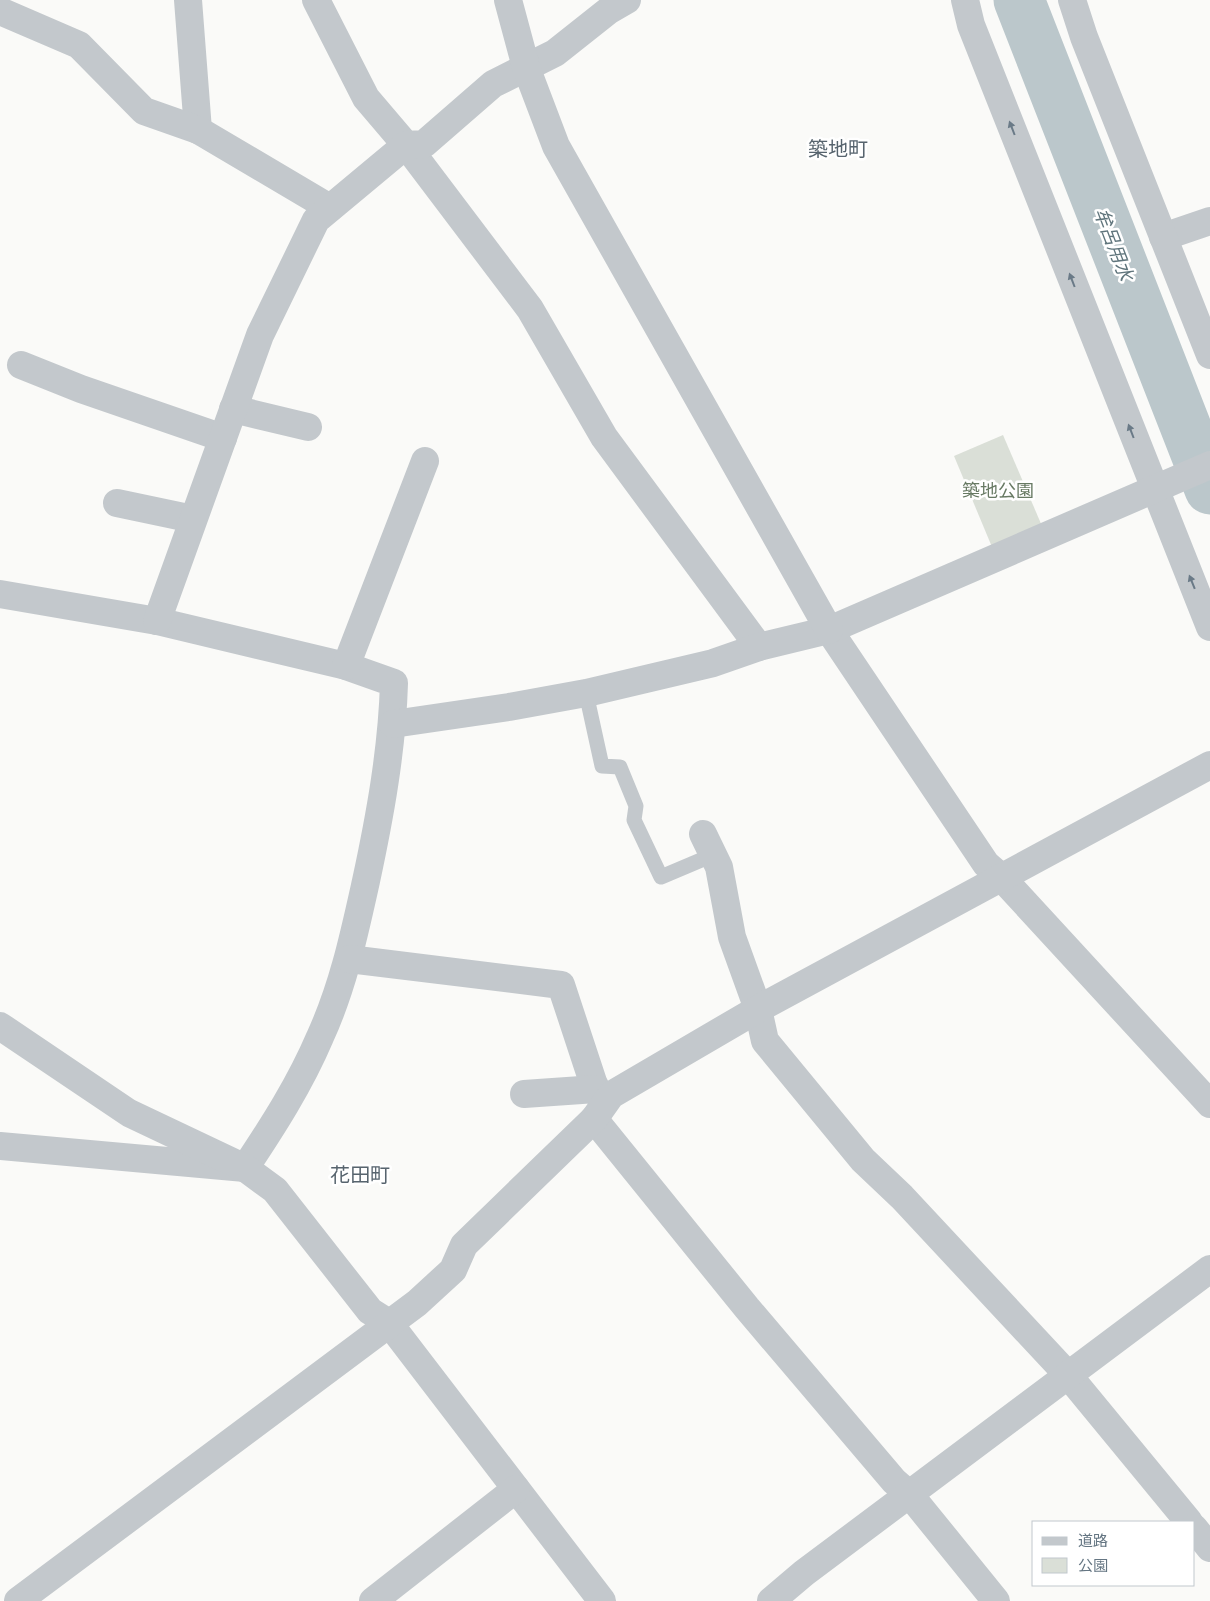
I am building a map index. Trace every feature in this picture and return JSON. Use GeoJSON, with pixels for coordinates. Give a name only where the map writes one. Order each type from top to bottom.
{"type":"FeatureCollection","features":[{"type":"Feature","properties":{"kind":"street"},"geometry":{"type":"LineString","coordinates":[[188,0],[198,130]]}},
{"type":"Feature","properties":{"kind":"street"},"geometry":{"type":"LineString","coordinates":[[316,0],[366,98],[406,145],[530,310],[604,437],[759,647]]}},
{"type":"Feature","properties":{"kind":"street"},"geometry":{"type":"LineString","coordinates":[[508,0],[526,67],[556,146],[829,630],[986,864],[1002,878],[1210,1104]]}},
{"type":"Feature","properties":{"kind":"street"},"geometry":{"type":"LineString","coordinates":[[157,621],[267,320],[316,220],[406,145],[424,144],[494,84],[554,53],[608,11],[627,0]]}},
{"type":"Feature","properties":{"kind":"street"},"geometry":{"type":"LineString","coordinates":[[965,0],[971,25],[1210,627]]}},
{"type":"Feature","properties":{"kind":"street"},"geometry":{"type":"LineString","coordinates":[[1072,0],[1087,45],[1210,355]]}},
{"type":"Feature","properties":{"kind":"street"},"geometry":{"type":"LineString","coordinates":[[0,11],[79,44],[144,111],[198,130],[330,208]]}},
{"type":"Feature","properties":{"kind":"street"},"geometry":{"type":"LineString","coordinates":[[1163,237],[1210,221]]}},
{"type":"Feature","properties":{"kind":"street"},"geometry":{"type":"LineString","coordinates":[[21,365],[81,389],[223,438]]}},
{"type":"Feature","properties":{"kind":"street"},"geometry":{"type":"LineString","coordinates":[[233,409],[308,427]]}},
{"type":"Feature","properties":{"kind":"street"},"geometry":{"type":"LineString","coordinates":[[346,666],[425,461]]}},
{"type":"Feature","properties":{"kind":"street"},"geometry":{"type":"LineString","coordinates":[[393,724],[509,707],[586,693],[713,663],[759,647],[829,630],[1210,465]]}},
{"type":"Feature","properties":{"kind":"street"},"geometry":{"type":"LineString","coordinates":[[117,503],[193,519]]}},
{"type":"Feature","properties":{"kind":"street"},"geometry":{"type":"LineString","coordinates":[[0,594],[157,621],[346,666],[394,683],[393,724],[374,841],[349,960],[321,1036],[289,1101],[245,1168]]}},
{"type":"Feature","properties":{"kind":"street"},"geometry":{"type":"LineString","coordinates":[[18,1601],[417,1303],[453,1270],[464,1245],[598,1104],[611,1094],[758,1009],[1210,765]]}},
{"type":"Feature","properties":{"kind":"street"},"geometry":{"type":"LineString","coordinates":[[708,845],[719,867],[732,937],[758,1009],[765,1041],[863,1160],[902,1197],[1068,1375],[1188,1521]]}},
{"type":"Feature","properties":{"kind":"street"},"geometry":{"type":"LineString","coordinates":[[349,960],[561,985],[598,1104],[747,1308],[894,1481],[910,1495],[996,1601]]}},
{"type":"Feature","properties":{"kind":"street"},"geometry":{"type":"LineString","coordinates":[[0,1026],[130,1113],[245,1168],[275,1190],[370,1311],[389,1323],[602,1601]]}},
{"type":"Feature","properties":{"kind":"street"},"geometry":{"type":"LineString","coordinates":[[524,1094],[598,1104]]}},
{"type":"Feature","properties":{"kind":"street"},"geometry":{"type":"LineString","coordinates":[[0,1146],[245,1168]]}},
{"type":"Feature","properties":{"kind":"street"},"geometry":{"type":"LineString","coordinates":[[771,1601],[804,1573],[1210,1269]]}},
{"type":"Feature","properties":{"kind":"street"},"geometry":{"type":"LineString","coordinates":[[373,1601],[516,1489]]}},
{"type":"Feature","properties":{"kind":"street"},"geometry":{"type":"LineString","coordinates":[[1195,1529],[1210,1548]]}},
{"type":"Feature","properties":{"kind":"lane"},"geometry":{"type":"LineString","coordinates":[[586,693],[602,766],[620,767],[636,806],[634,820],[662,877],[708,845]]}},
{"type":"Feature","properties":{"kind":"green space","name":"築地公園"},"geometry":{"type":"Polygon","coordinates":[[[1003,435],[1042,526],[992,547],[954,456],[1003,435]]]}},
{"type":"Feature","properties":{"kind":"waterway","name":"牟呂用水"},"geometry":{"type":"LineString","coordinates":[[1019,0],[1210,489]]}},
{"type":"Feature","properties":{"kind":"district","name":"築地町"},"geometry":{"type":"Point","coordinates":[838,149]}},
{"type":"Feature","properties":{"kind":"district","name":"花田町"},"geometry":{"type":"Point","coordinates":[360,1175]}}]}
